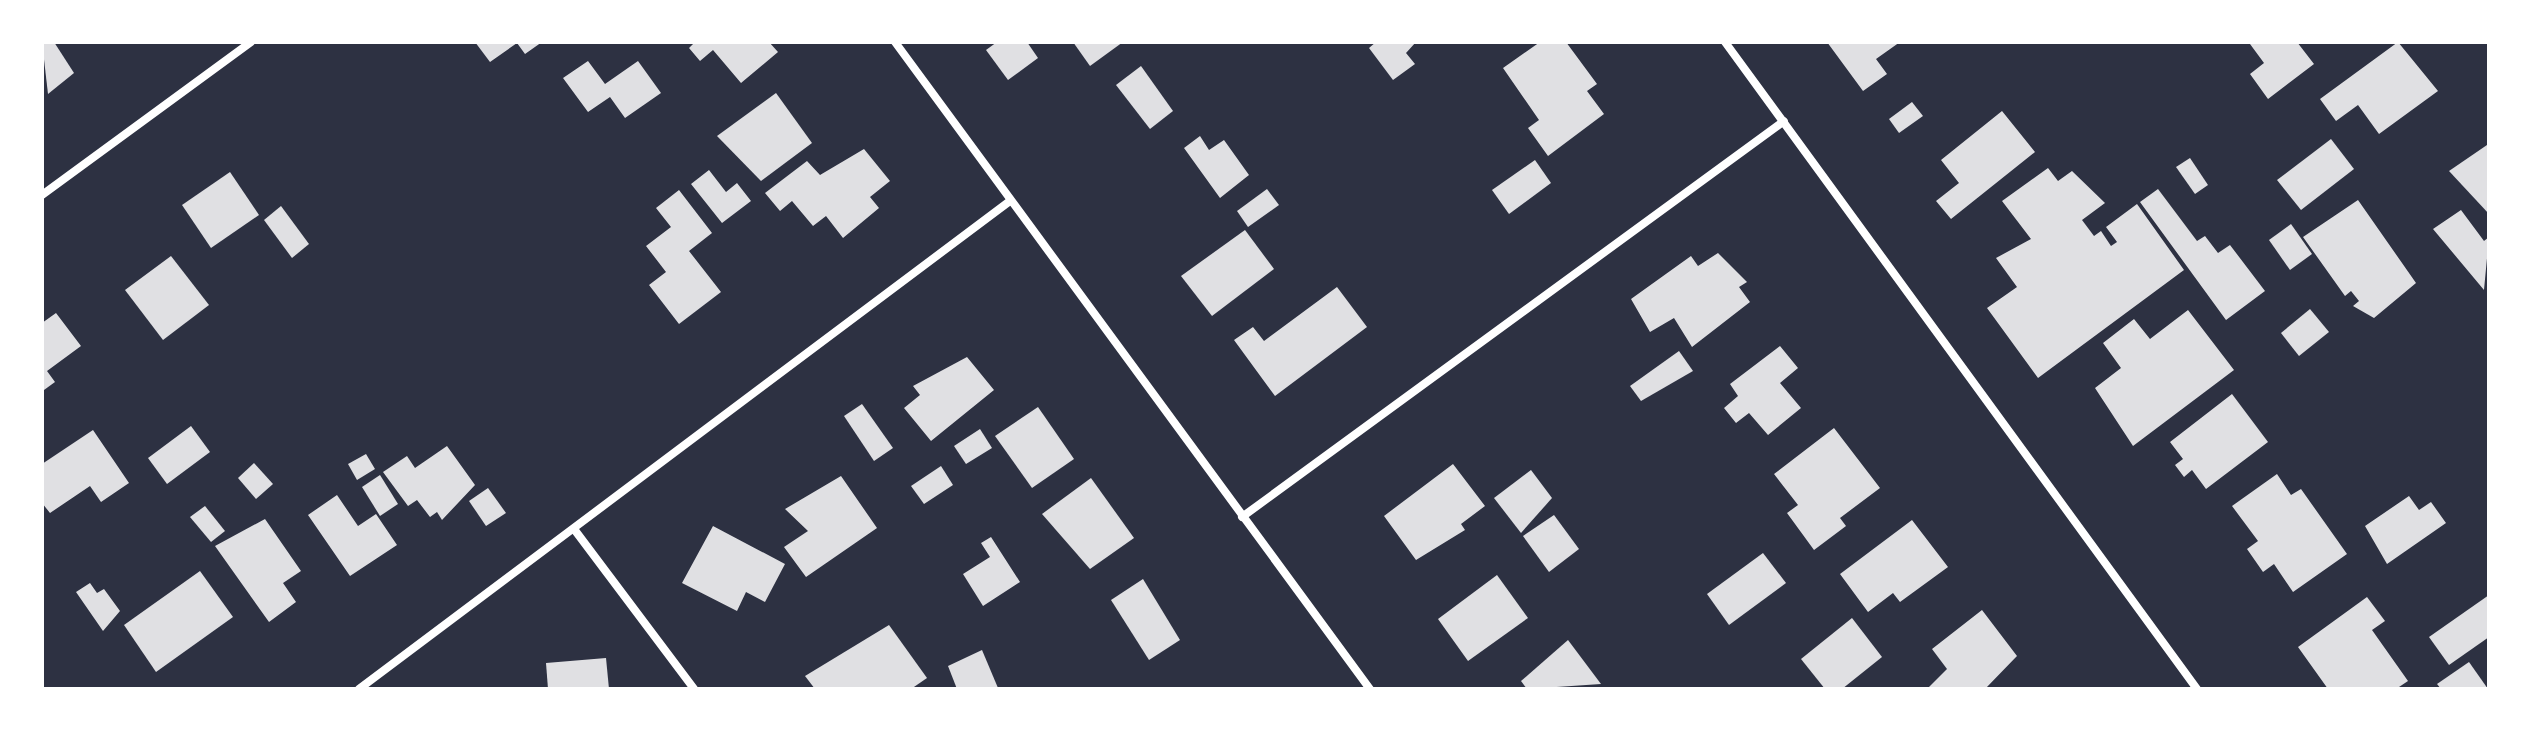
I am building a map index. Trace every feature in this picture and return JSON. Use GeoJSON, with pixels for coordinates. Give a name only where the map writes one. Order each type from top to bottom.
{"type":"FeatureCollection","features":[{"type":"Feature","properties":{"kind":"street"},"geometry":{"type":"LineString","coordinates":[[42,195],[251,42]]}},
{"type":"Feature","properties":{"kind":"street"},"geometry":{"type":"LineString","coordinates":[[895,42],[1370,689]]}},
{"type":"Feature","properties":{"kind":"street"},"geometry":{"type":"LineString","coordinates":[[1725,42],[2197,689]]}},
{"type":"Feature","properties":{"kind":"street"},"geometry":{"type":"LineString","coordinates":[[1242,517],[1784,121]]}},
{"type":"Feature","properties":{"kind":"street"},"geometry":{"type":"LineString","coordinates":[[359,689],[1010,201]]}},
{"type":"Feature","properties":{"kind":"street"},"geometry":{"type":"LineString","coordinates":[[574,529],[694,689]]}},
{"type":"Feature","properties":{"kind":"building"},"geometry":{"type":"Polygon","coordinates":[[[42,42],[54,42],[74,73],[48,94],[42,42]]]}},
{"type":"Feature","properties":{"kind":"building"},"geometry":{"type":"Polygon","coordinates":[[[475,42],[542,42],[525,54],[517,43],[490,62],[475,42]]]}},
{"type":"Feature","properties":{"kind":"building"},"geometry":{"type":"Polygon","coordinates":[[[695,42],[769,42],[778,52],[741,83],[713,50],[700,61],[689,48],[695,42]]]}},
{"type":"Feature","properties":{"kind":"building"},"geometry":{"type":"Polygon","coordinates":[[[997,42],[1027,42],[1038,58],[1008,80],[986,50],[997,42]]]}},
{"type":"Feature","properties":{"kind":"building"},"geometry":{"type":"Polygon","coordinates":[[[1073,42],[1123,42],[1090,66],[1073,42]]]}},
{"type":"Feature","properties":{"kind":"building"},"geometry":{"type":"Polygon","coordinates":[[[1376,42],[1416,42],[1406,53],[1415,64],[1393,80],[1369,48],[1376,42]]]}},
{"type":"Feature","properties":{"kind":"building"},"geometry":{"type":"Polygon","coordinates":[[[1540,42],[1566,42],[1597,84],[1587,91],[1604,114],[1548,156],[1528,128],[1539,120],[1503,68],[1540,42]]]}},
{"type":"Feature","properties":{"kind":"building"},"geometry":{"type":"Polygon","coordinates":[[[1827,42],[1900,42],[1876,59],[1887,74],[1863,91],[1827,42]]]}},
{"type":"Feature","properties":{"kind":"building"},"geometry":{"type":"Polygon","coordinates":[[[2297,42],[2314,64],[2268,99],[2250,74],[2264,63],[2250,44],[2297,42]]]}},
{"type":"Feature","properties":{"kind":"building"},"geometry":{"type":"Polygon","coordinates":[[[2398,42],[2438,91],[2379,134],[2358,105],[2336,121],[2320,99],[2398,42]]]}},
{"type":"Feature","properties":{"kind":"building"},"geometry":{"type":"Polygon","coordinates":[[[588,61],[605,84],[638,61],[661,93],[625,118],[610,97],[588,112],[563,78],[588,61]]]}},
{"type":"Feature","properties":{"kind":"building"},"geometry":{"type":"Polygon","coordinates":[[[1141,66],[1173,111],[1150,129],[1116,85],[1141,66]]]}},
{"type":"Feature","properties":{"kind":"building"},"geometry":{"type":"Polygon","coordinates":[[[776,93],[812,143],[761,181],[717,136],[776,93]]]}},
{"type":"Feature","properties":{"kind":"building"},"geometry":{"type":"Polygon","coordinates":[[[1912,102],[1923,116],[1899,133],[1889,119],[1912,102]]]}},
{"type":"Feature","properties":{"kind":"building"},"geometry":{"type":"Polygon","coordinates":[[[2002,111],[2035,152],[1951,219],[1936,201],[1959,183],[1941,160],[2002,111]]]}},
{"type":"Feature","properties":{"kind":"building"},"geometry":{"type":"Polygon","coordinates":[[[1200,136],[1209,150],[1224,140],[1249,175],[1220,198],[1184,148],[1200,136]]]}},
{"type":"Feature","properties":{"kind":"building"},"geometry":{"type":"Polygon","coordinates":[[[2331,139],[2354,169],[2301,210],[2277,180],[2331,139]]]}},
{"type":"Feature","properties":{"kind":"building"},"geometry":{"type":"Polygon","coordinates":[[[2487,145],[2489,148],[2489,214],[2449,171],[2487,145]]]}},
{"type":"Feature","properties":{"kind":"building"},"geometry":{"type":"Polygon","coordinates":[[[864,149],[890,181],[870,197],[879,208],[843,238],[826,216],[813,226],[792,201],[780,211],[765,193],[807,161],[820,175],[864,149]]]}},
{"type":"Feature","properties":{"kind":"building"},"geometry":{"type":"Polygon","coordinates":[[[2190,158],[2208,185],[2195,194],[2176,167],[2190,158]]]}},
{"type":"Feature","properties":{"kind":"building"},"geometry":{"type":"Polygon","coordinates":[[[1535,160],[1551,183],[1509,214],[1492,190],[1535,160]]]}},
{"type":"Feature","properties":{"kind":"building"},"geometry":{"type":"Polygon","coordinates":[[[2048,168],[2058,181],[2072,171],[2105,203],[2082,220],[2094,236],[2101,231],[2111,246],[2117,242],[2106,227],[2137,204],[2184,270],[2038,378],[1987,308],[2017,287],[1996,258],[2031,239],[2002,201],[2048,168]]]}},
{"type":"Feature","properties":{"kind":"building"},"geometry":{"type":"Polygon","coordinates":[[[709,170],[726,192],[737,183],[751,201],[722,223],[691,184],[709,170]]]}},
{"type":"Feature","properties":{"kind":"building"},"geometry":{"type":"Polygon","coordinates":[[[230,172],[259,215],[211,248],[182,205],[230,172]]]}},
{"type":"Feature","properties":{"kind":"building"},"geometry":{"type":"Polygon","coordinates":[[[1267,189],[1279,205],[1248,227],[1237,211],[1267,189]]]}},
{"type":"Feature","properties":{"kind":"building"},"geometry":{"type":"Polygon","coordinates":[[[2158,189],[2197,241],[2205,236],[2218,253],[2230,245],[2265,291],[2226,320],[2140,202],[2158,189]]]}},
{"type":"Feature","properties":{"kind":"building"},"geometry":{"type":"Polygon","coordinates":[[[679,190],[712,233],[689,251],[721,292],[679,324],[649,285],[666,272],[646,246],[671,227],[656,208],[679,190]]]}},
{"type":"Feature","properties":{"kind":"building"},"geometry":{"type":"Polygon","coordinates":[[[2358,200],[2416,283],[2374,318],[2353,306],[2359,301],[2351,291],[2345,296],[2303,237],[2358,200]]]}},
{"type":"Feature","properties":{"kind":"building"},"geometry":{"type":"Polygon","coordinates":[[[281,206],[309,244],[292,258],[264,220],[281,206]]]}},
{"type":"Feature","properties":{"kind":"building"},"geometry":{"type":"Polygon","coordinates":[[[2461,210],[2484,241],[2489,237],[2484,290],[2433,229],[2461,210]]]}},
{"type":"Feature","properties":{"kind":"building"},"geometry":{"type":"Polygon","coordinates":[[[2291,224],[2312,254],[2290,270],[2269,240],[2291,224]]]}},
{"type":"Feature","properties":{"kind":"building"},"geometry":{"type":"Polygon","coordinates":[[[1245,230],[1274,269],[1212,316],[1181,276],[1245,230]]]}},
{"type":"Feature","properties":{"kind":"building"},"geometry":{"type":"Polygon","coordinates":[[[1718,253],[1747,282],[1739,287],[1750,302],[1692,347],[1674,318],[1650,332],[1631,299],[1691,256],[1698,266],[1718,253]]]}},
{"type":"Feature","properties":{"kind":"building"},"geometry":{"type":"Polygon","coordinates":[[[171,256],[209,305],[163,340],[125,290],[171,256]]]}},
{"type":"Feature","properties":{"kind":"building"},"geometry":{"type":"Polygon","coordinates":[[[1337,287],[1367,327],[1275,396],[1234,340],[1253,327],[1264,341],[1337,287]]]}},
{"type":"Feature","properties":{"kind":"building"},"geometry":{"type":"Polygon","coordinates":[[[2310,309],[2329,332],[2299,356],[2281,333],[2310,309]]]}},
{"type":"Feature","properties":{"kind":"building"},"geometry":{"type":"Polygon","coordinates":[[[2188,310],[2234,370],[2133,446],[2095,388],[2121,368],[2103,343],[2134,319],[2150,339],[2188,310]]]}},
{"type":"Feature","properties":{"kind":"building"},"geometry":{"type":"Polygon","coordinates":[[[56,313],[81,346],[47,371],[55,382],[44,390],[42,323],[56,313]]]}},
{"type":"Feature","properties":{"kind":"building"},"geometry":{"type":"Polygon","coordinates":[[[1780,346],[1798,368],[1780,383],[1801,408],[1768,435],[1749,413],[1736,423],[1724,408],[1738,396],[1730,384],[1780,346]]]}},
{"type":"Feature","properties":{"kind":"building"},"geometry":{"type":"Polygon","coordinates":[[[1679,351],[1693,371],[1641,401],[1630,386],[1679,351]]]}},
{"type":"Feature","properties":{"kind":"building"},"geometry":{"type":"Polygon","coordinates":[[[967,357],[994,390],[931,441],[904,408],[920,395],[913,386],[967,357]]]}},
{"type":"Feature","properties":{"kind":"building"},"geometry":{"type":"Polygon","coordinates":[[[2232,394],[2268,442],[2206,489],[2192,470],[2184,477],[2175,465],[2183,459],[2170,442],[2232,394]]]}},
{"type":"Feature","properties":{"kind":"building"},"geometry":{"type":"Polygon","coordinates":[[[862,404],[893,448],[874,461],[844,416],[862,404]]]}},
{"type":"Feature","properties":{"kind":"building"},"geometry":{"type":"Polygon","coordinates":[[[1038,407],[1074,459],[1032,488],[995,436],[1038,407]]]}},
{"type":"Feature","properties":{"kind":"building"},"geometry":{"type":"Polygon","coordinates":[[[191,426],[210,452],[167,484],[148,458],[191,426]]]}},
{"type":"Feature","properties":{"kind":"building"},"geometry":{"type":"Polygon","coordinates":[[[1834,428],[1880,488],[1840,518],[1846,526],[1814,550],[1787,513],[1798,505],[1774,474],[1834,428]]]}},
{"type":"Feature","properties":{"kind":"building"},"geometry":{"type":"Polygon","coordinates":[[[980,429],[992,448],[966,464],[954,446],[980,429]]]}},
{"type":"Feature","properties":{"kind":"building"},"geometry":{"type":"Polygon","coordinates":[[[93,430],[129,483],[101,502],[90,486],[50,513],[42,503],[42,464],[93,430]]]}},
{"type":"Feature","properties":{"kind":"building"},"geometry":{"type":"Polygon","coordinates":[[[447,446],[475,485],[442,520],[437,512],[430,517],[417,500],[408,506],[383,472],[407,456],[415,468],[447,446]]]}},
{"type":"Feature","properties":{"kind":"building"},"geometry":{"type":"Polygon","coordinates":[[[366,454],[375,469],[357,480],[348,464],[366,454]]]}},
{"type":"Feature","properties":{"kind":"building"},"geometry":{"type":"Polygon","coordinates":[[[254,463],[273,484],[256,499],[238,478],[254,463]]]}},
{"type":"Feature","properties":{"kind":"building"},"geometry":{"type":"Polygon","coordinates":[[[1453,464],[1485,506],[1461,524],[1465,530],[1416,560],[1384,516],[1453,464]]]}},
{"type":"Feature","properties":{"kind":"building"},"geometry":{"type":"Polygon","coordinates":[[[941,466],[953,485],[924,504],[911,486],[941,466]]]}},
{"type":"Feature","properties":{"kind":"building"},"geometry":{"type":"Polygon","coordinates":[[[1531,470],[1552,498],[1521,533],[1494,498],[1531,470]]]}},
{"type":"Feature","properties":{"kind":"building"},"geometry":{"type":"Polygon","coordinates":[[[2277,474],[2291,495],[2301,489],[2347,554],[2293,592],[2274,564],[2263,572],[2247,549],[2258,541],[2232,506],[2277,474]]]}},
{"type":"Feature","properties":{"kind":"building"},"geometry":{"type":"Polygon","coordinates":[[[380,475],[398,504],[380,516],[362,487],[380,475]]]}},
{"type":"Feature","properties":{"kind":"building"},"geometry":{"type":"Polygon","coordinates":[[[841,476],[877,528],[806,577],[784,547],[808,531],[785,509],[841,476]]]}},
{"type":"Feature","properties":{"kind":"building"},"geometry":{"type":"Polygon","coordinates":[[[1091,478],[1134,538],[1090,569],[1042,514],[1091,478]]]}},
{"type":"Feature","properties":{"kind":"building"},"geometry":{"type":"Polygon","coordinates":[[[488,488],[506,513],[486,526],[469,501],[488,488]]]}},
{"type":"Feature","properties":{"kind":"building"},"geometry":{"type":"Polygon","coordinates":[[[337,495],[358,526],[376,514],[397,545],[350,576],[308,515],[337,495]]]}},
{"type":"Feature","properties":{"kind":"building"},"geometry":{"type":"Polygon","coordinates":[[[2409,496],[2419,510],[2431,502],[2446,523],[2387,564],[2365,526],[2409,496]]]}},
{"type":"Feature","properties":{"kind":"building"},"geometry":{"type":"Polygon","coordinates":[[[205,506],[225,531],[211,542],[190,517],[205,506]]]}},
{"type":"Feature","properties":{"kind":"building"},"geometry":{"type":"Polygon","coordinates":[[[1554,515],[1579,549],[1549,572],[1523,536],[1554,515]]]}},
{"type":"Feature","properties":{"kind":"building"},"geometry":{"type":"Polygon","coordinates":[[[265,519],[301,571],[283,583],[296,602],[269,622],[215,546],[265,519]]]}},
{"type":"Feature","properties":{"kind":"building"},"geometry":{"type":"Polygon","coordinates":[[[1912,520],[1948,567],[1900,602],[1893,593],[1868,612],[1840,574],[1912,520]]]}},
{"type":"Feature","properties":{"kind":"building"},"geometry":{"type":"Polygon","coordinates":[[[713,526],[785,564],[765,602],[746,592],[737,611],[682,583],[713,526]]]}},
{"type":"Feature","properties":{"kind":"building"},"geometry":{"type":"Polygon","coordinates":[[[991,537],[1020,582],[983,606],[963,574],[990,557],[981,543],[991,537]]]}},
{"type":"Feature","properties":{"kind":"building"},"geometry":{"type":"Polygon","coordinates":[[[1763,553],[1786,583],[1729,625],[1707,594],[1763,553]]]}},
{"type":"Feature","properties":{"kind":"building"},"geometry":{"type":"Polygon","coordinates":[[[200,571],[233,617],[156,672],[124,625],[200,571]]]}},
{"type":"Feature","properties":{"kind":"building"},"geometry":{"type":"Polygon","coordinates":[[[1497,575],[1528,618],[1468,661],[1438,619],[1497,575]]]}},
{"type":"Feature","properties":{"kind":"building"},"geometry":{"type":"Polygon","coordinates":[[[1143,579],[1180,640],[1149,660],[1111,600],[1143,579]]]}},
{"type":"Feature","properties":{"kind":"building"},"geometry":{"type":"Polygon","coordinates":[[[90,583],[97,593],[104,589],[120,611],[103,631],[76,592],[90,583]]]}},
{"type":"Feature","properties":{"kind":"building"},"geometry":{"type":"Polygon","coordinates":[[[2489,595],[2489,637],[2449,665],[2429,637],[2489,595]]]}},
{"type":"Feature","properties":{"kind":"building"},"geometry":{"type":"Polygon","coordinates":[[[2367,597],[2385,621],[2372,630],[2408,681],[2396,689],[2328,689],[2298,647],[2367,597]]]}},
{"type":"Feature","properties":{"kind":"building"},"geometry":{"type":"Polygon","coordinates":[[[1982,610],[2017,656],[1985,689],[1927,689],[1947,669],[1932,649],[1982,610]]]}},
{"type":"Feature","properties":{"kind":"building"},"geometry":{"type":"Polygon","coordinates":[[[1852,618],[1882,657],[1842,689],[1825,689],[1801,659],[1852,618]]]}},
{"type":"Feature","properties":{"kind":"building"},"geometry":{"type":"Polygon","coordinates":[[[889,625],[927,678],[911,689],[815,689],[805,676],[889,625]]]}},
{"type":"Feature","properties":{"kind":"building"},"geometry":{"type":"Polygon","coordinates":[[[1568,640],[1601,684],[1527,689],[1521,681],[1568,640]]]}},
{"type":"Feature","properties":{"kind":"building"},"geometry":{"type":"Polygon","coordinates":[[[982,650],[998,688],[957,689],[948,666],[982,650]]]}},
{"type":"Feature","properties":{"kind":"building"},"geometry":{"type":"Polygon","coordinates":[[[606,658],[609,689],[548,689],[546,663],[606,658]]]}},
{"type":"Feature","properties":{"kind":"building"},"geometry":{"type":"Polygon","coordinates":[[[2469,662],[2488,689],[2441,689],[2437,684],[2469,662]]]}}]}
